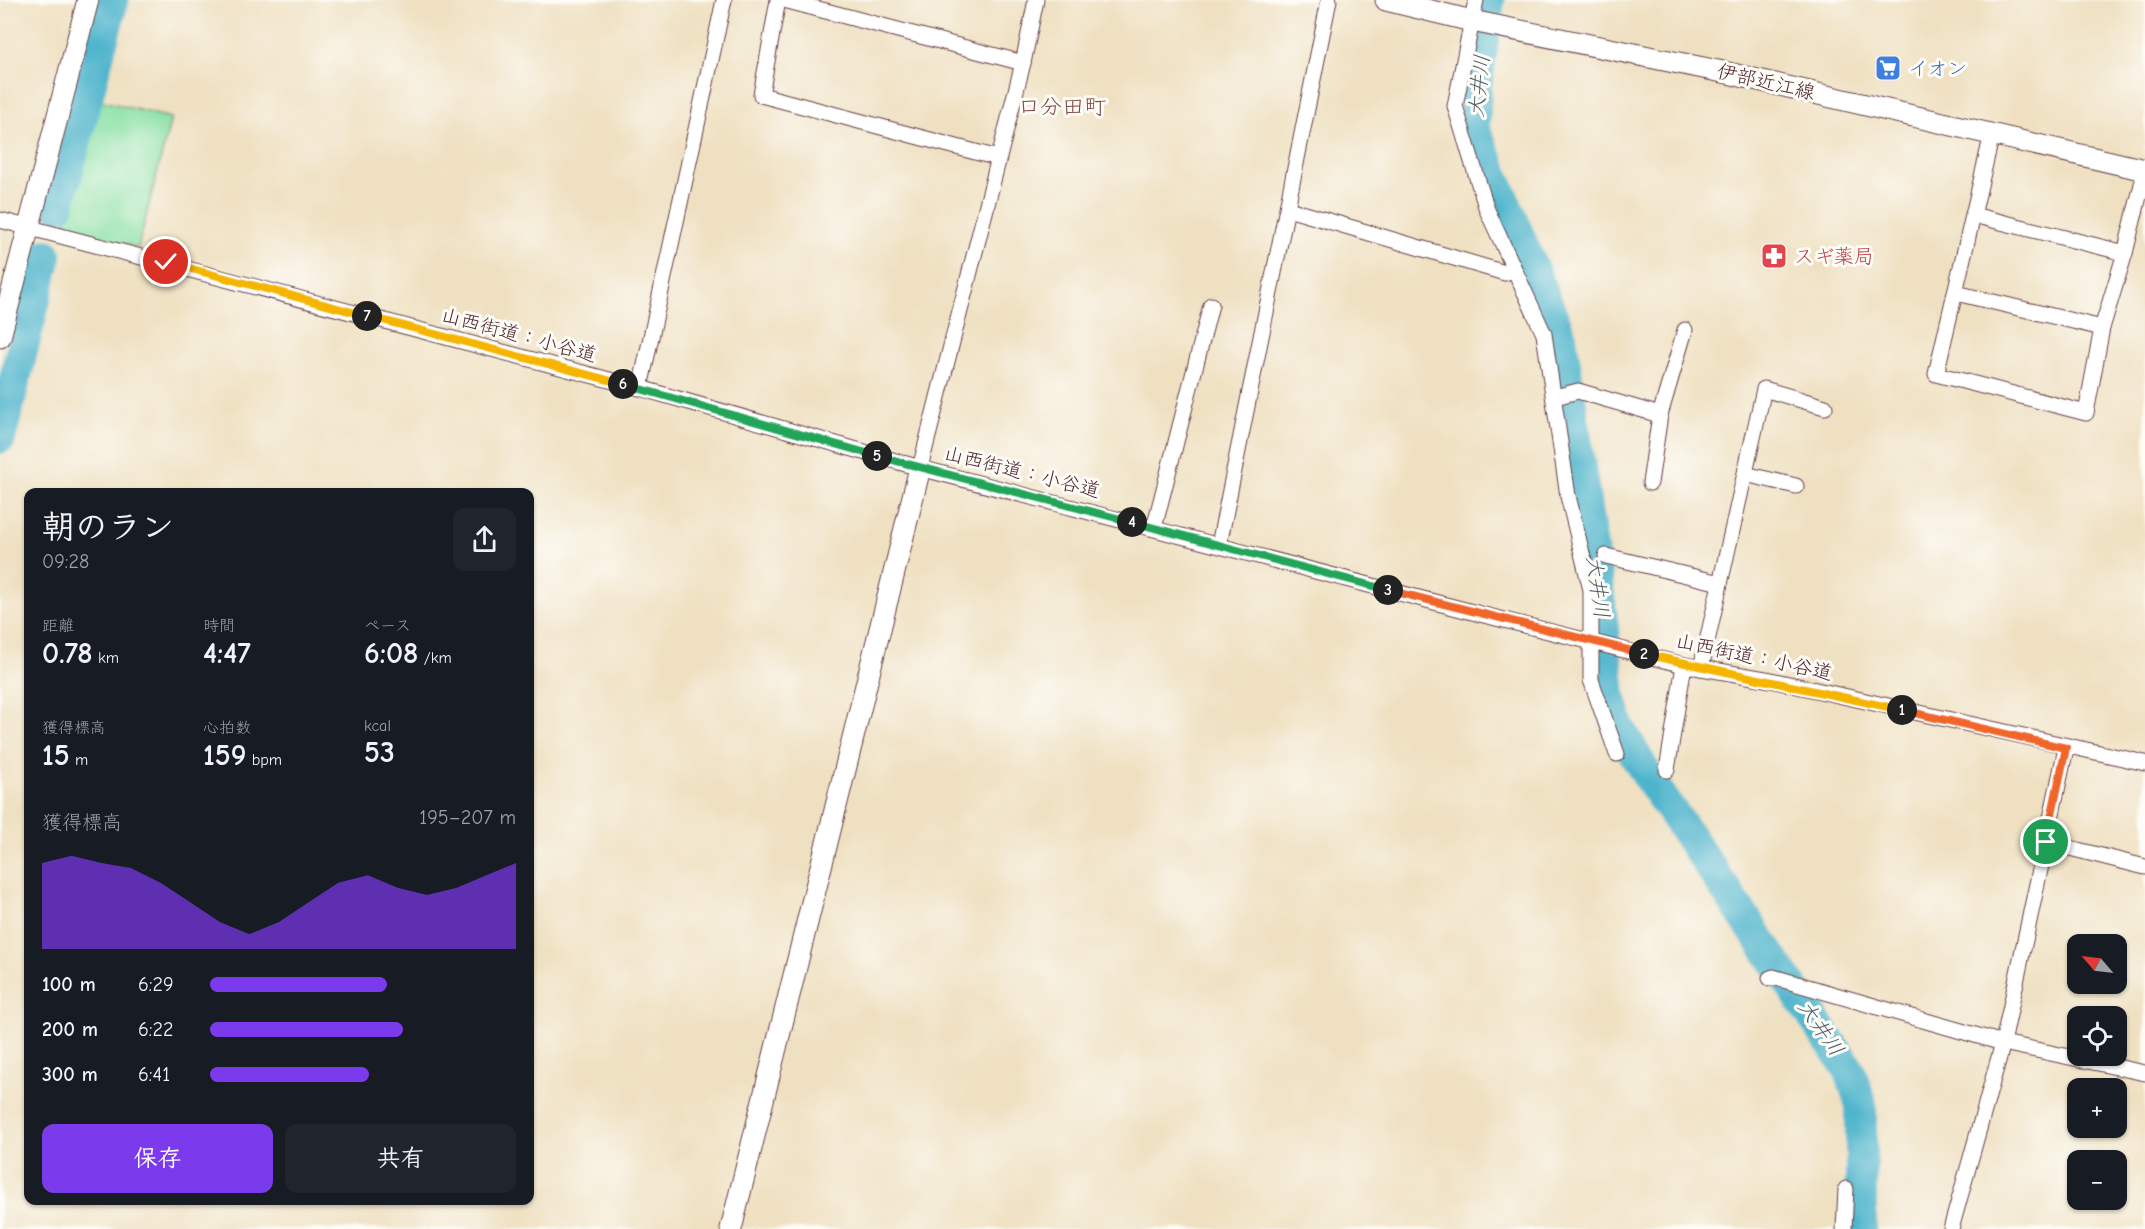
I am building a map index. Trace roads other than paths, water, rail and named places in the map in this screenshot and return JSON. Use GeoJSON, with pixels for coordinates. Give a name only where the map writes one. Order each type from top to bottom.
{"type":"FeatureCollection","features":[{"type":"Feature","properties":{"kind":"street"},"geometry":{"type":"LineString","coordinates":[[0,338],[88,0]]}},
{"type":"Feature","properties":{"kind":"street"},"geometry":{"type":"LineString","coordinates":[[640,388],[724,0]]}},
{"type":"Feature","properties":{"kind":"street"},"geometry":{"type":"LineString","coordinates":[[778,0],[761,95],[998,158]]}},
{"type":"Feature","properties":{"kind":"street"},"geometry":{"type":"LineString","coordinates":[[784,0],[1023,63]]}},
{"type":"Feature","properties":{"kind":"street"},"geometry":{"type":"LineString","coordinates":[[731,1229],[1023,63],[1036,0]]}},
{"type":"Feature","properties":{"kind":"street"},"geometry":{"type":"LineString","coordinates":[[1219,545],[1329,0]]}},
{"type":"Feature","properties":{"kind":"street","name":"伊部近江線"},"geometry":{"type":"LineString","coordinates":[[1386,0],[1472,21],[1728,73],[2145,171]]}},
{"type":"Feature","properties":{"kind":"street"},"geometry":{"type":"LineString","coordinates":[[1476,0],[1455,106],[1487,210],[1544,334],[1568,496],[1591,590],[1591,680],[1617,754]]}},
{"type":"Feature","properties":{"kind":"street"},"geometry":{"type":"LineString","coordinates":[[1992,134],[1936,374],[2086,413],[2102,328],[2125,253],[2145,171]]}},
{"type":"Feature","properties":{"kind":"street"},"geometry":{"type":"LineString","coordinates":[[1288,209],[1505,273],[1514,269]]}},
{"type":"Feature","properties":{"kind":"street"},"geometry":{"type":"LineString","coordinates":[[1973,215],[2125,253]]}},
{"type":"Feature","properties":{"kind":"street","name":"山西街道：小谷道"},"geometry":{"type":"LineString","coordinates":[[0,220],[640,388],[920,468],[1684,665],[1771,680],[2145,764]]}},
{"type":"Feature","properties":{"kind":"street"},"geometry":{"type":"LineString","coordinates":[[1956,292],[2102,328]]}},
{"type":"Feature","properties":{"kind":"street"},"geometry":{"type":"LineString","coordinates":[[1154,528],[1211,305]]}},
{"type":"Feature","properties":{"kind":"street"},"geometry":{"type":"LineString","coordinates":[[1650,483],[1660,416],[1685,330]]}},
{"type":"Feature","properties":{"kind":"street"},"geometry":{"type":"LineString","coordinates":[[1701,668],[1764,389],[1825,407]]}},
{"type":"Feature","properties":{"kind":"street"},"geometry":{"type":"LineString","coordinates":[[1555,396],[1578,391],[1660,416]]}},
{"type":"Feature","properties":{"kind":"street"},"geometry":{"type":"LineString","coordinates":[[1745,474],[1796,486]]}},
{"type":"Feature","properties":{"kind":"street"},"geometry":{"type":"LineString","coordinates":[[1606,556],[1720,583]]}},
{"type":"Feature","properties":{"kind":"street"},"geometry":{"type":"LineString","coordinates":[[1667,770],[1684,665]]}},
{"type":"Feature","properties":{"kind":"street"},"geometry":{"type":"LineString","coordinates":[[1951,1229],[2003,1043],[2066,748]]}},
{"type":"Feature","properties":{"kind":"street"},"geometry":{"type":"LineString","coordinates":[[2046,842],[2145,867]]}},
{"type":"Feature","properties":{"kind":"street"},"geometry":{"type":"LineString","coordinates":[[1770,978],[2003,1043],[2145,1073]]}},
{"type":"Feature","properties":{"kind":"street"},"geometry":{"type":"LineString","coordinates":[[1844,1229],[1846,1189]]}},
{"type":"Feature","properties":{"kind":"waterway"},"geometry":{"type":"LineString","coordinates":[[58,206],[113,0]]}},
{"type":"Feature","properties":{"kind":"waterway","name":"大井川"},"geometry":{"type":"LineString","coordinates":[[1489,0],[1476,88],[1474,128],[1561,337],[1601,610],[1610,696],[1619,727],[1648,777],[1850,1071],[1861,1105],[1861,1229]]}},
{"type":"Feature","properties":{"kind":"waterway"},"geometry":{"type":"LineString","coordinates":[[0,438],[46,255]]}},
{"type":"Feature","properties":{"kind":"place","name":"イオン"},"geometry":{"type":"Point","coordinates":[1888,68]}},
{"type":"Feature","properties":{"kind":"place","name":"スギ薬局"},"geometry":{"type":"Point","coordinates":[1774,256]}},
{"type":"Feature","properties":{"kind":"district","name":"口分田町"},"geometry":{"type":"Point","coordinates":[1062,107]}}]}
